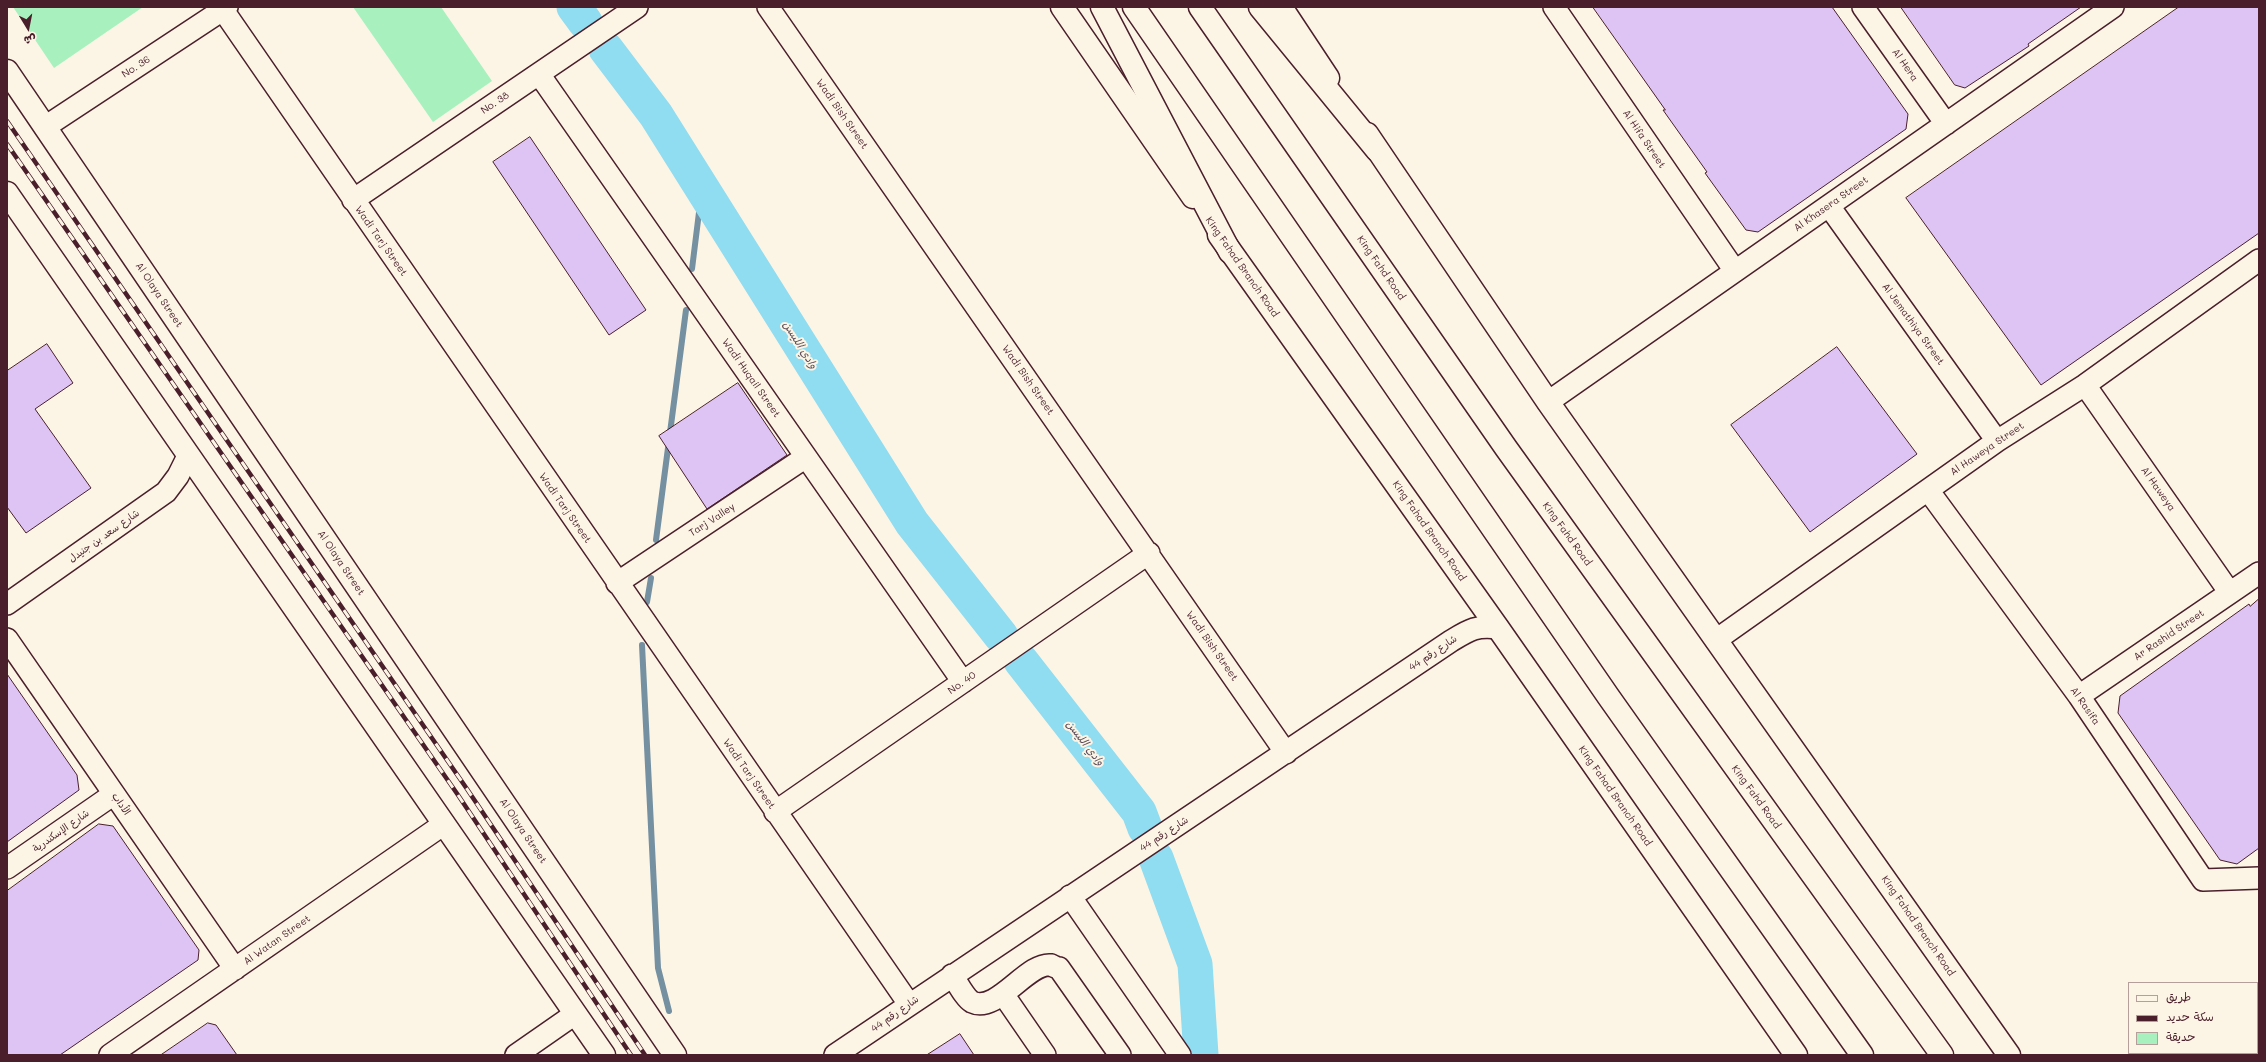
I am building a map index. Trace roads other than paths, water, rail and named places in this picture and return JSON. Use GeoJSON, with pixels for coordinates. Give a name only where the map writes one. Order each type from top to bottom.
{"type":"FeatureCollection","features":[{"type":"Feature","properties":{"kind":"main road","name":"King Fahad Branch Road"},"geometry":{"type":"LineString","coordinates":[[1062,7],[1230,252],[1498,628],[1796,1055]]}},
{"type":"Feature","properties":{"kind":"main road"},"geometry":{"type":"LineString","coordinates":[[1102,7],[1230,252]]}},
{"type":"Feature","properties":{"kind":"main road"},"geometry":{"type":"LineString","coordinates":[[1134,7],[1608,696],[1862,1055]]}},
{"type":"Feature","properties":{"kind":"main road","name":"King Fahd Road"},"geometry":{"type":"LineString","coordinates":[[1200,7],[1506,448],[1942,1055]]}},
{"type":"Feature","properties":{"kind":"main road"},"geometry":{"type":"LineString","coordinates":[[1260,7],[1377,150]]}},
{"type":"Feature","properties":{"kind":"main road","name":"King Fahad Branch Road"},"geometry":{"type":"LineString","coordinates":[[1281,7],[1548,402],[2009,1055]]}},
{"type":"Feature","properties":{"kind":"main road","name":"Al Olaya Street"},"geometry":{"type":"LineString","coordinates":[[7,71],[675,1055]]}},
{"type":"Feature","properties":{"kind":"main road"},"geometry":{"type":"LineString","coordinates":[[7,193],[604,1055]]}},
{"type":"Feature","properties":{"kind":"street","name":"No. 38"},"geometry":{"type":"LineString","coordinates":[[353,200],[637,7]]}},
{"type":"Feature","properties":{"kind":"street","name":"Wadi Bish Street"},"geometry":{"type":"LineString","coordinates":[[768,7],[1149,553],[1286,753]]}},
{"type":"Feature","properties":{"kind":"street","name":"Al Hifa Street"},"geometry":{"type":"LineString","coordinates":[[1554,7],[1735,271]]}},
{"type":"Feature","properties":{"kind":"street","name":"Al Hera"},"geometry":{"type":"LineString","coordinates":[[1863,7],[1946,124]]}},
{"type":"Feature","properties":{"kind":"street","name":"Al Khasera Street"},"geometry":{"type":"LineString","coordinates":[[1548,402],[2113,7]]}},
{"type":"Feature","properties":{"kind":"street","name":"No. 36"},"geometry":{"type":"LineString","coordinates":[[45,127],[225,9]]}},
{"type":"Feature","properties":{"kind":"street","name":"Wadi Tarj Street"},"geometry":{"type":"LineString","coordinates":[[225,9],[353,200],[909,1004]]}},
{"type":"Feature","properties":{"kind":"street","name":"Wadi Huqail Street"},"geometry":{"type":"LineString","coordinates":[[539,74],[963,682]]}},
{"type":"Feature","properties":{"kind":"street","name":"Al Jemathiya Street"},"geometry":{"type":"LineString","coordinates":[[1828,206],[1997,441]]}},
{"type":"Feature","properties":{"kind":"street","name":"Al Haweya Street"},"geometry":{"type":"LineString","coordinates":[[1716,640],[1997,441],[2085,385],[2259,260]]}},
{"type":"Feature","properties":{"kind":"street","name":"Al Haweya"},"geometry":{"type":"LineString","coordinates":[[2085,385],[2230,593]]}},
{"type":"Feature","properties":{"kind":"street","name":"شارع سعد بن جنيدل"},"geometry":{"type":"LineString","coordinates":[[7,604],[166,492],[178,476],[188,456]]}},
{"type":"Feature","properties":{"kind":"street","name":"Tarj Valley"},"geometry":{"type":"LineString","coordinates":[[617,583],[806,457]]}},
{"type":"Feature","properties":{"kind":"street","name":"Al Rasifa"},"geometry":{"type":"LineString","coordinates":[[1928,490],[2079,696],[2203,880],[2259,878]]}},
{"type":"Feature","properties":{"kind":"street","name":"No. 40"},"geometry":{"type":"LineString","coordinates":[[775,812],[1149,553]]}},
{"type":"Feature","properties":{"kind":"street","name":"Ar Rashid Street"},"geometry":{"type":"LineString","coordinates":[[2079,696],[2259,573]]}},
{"type":"Feature","properties":{"kind":"street","name":"شارع رقم 44"},"geometry":{"type":"LineString","coordinates":[[835,1055],[952,975],[1468,630],[1481,626],[1498,628]]}},
{"type":"Feature","properties":{"kind":"street","name":"الأداب"},"geometry":{"type":"LineString","coordinates":[[7,639],[235,969]]}},
{"type":"Feature","properties":{"kind":"street","name":"شارع الإسكندرية"},"geometry":{"type":"LineString","coordinates":[[7,868],[114,794]]}},
{"type":"Feature","properties":{"kind":"street","name":"Al Watan Street"},"geometry":{"type":"LineString","coordinates":[[110,1055],[444,824]]}},
{"type":"Feature","properties":{"kind":"street"},"geometry":{"type":"LineString","coordinates":[[1070,896],[1180,1055]]}},
{"type":"Feature","properties":{"kind":"street"},"geometry":{"type":"LineString","coordinates":[[952,975],[971,1001],[980,1004],[990,1001],[1003,994],[1040,967],[1050,965],[1059,968],[1120,1055]]}},
{"type":"Feature","properties":{"kind":"street"},"geometry":{"type":"LineString","coordinates":[[1003,994],[1045,1055]]}},
{"type":"Feature","properties":{"kind":"street"},"geometry":{"type":"LineString","coordinates":[[516,1055],[575,1014]]}},
{"type":"Feature","properties":{"kind":"waterway","name":"وادي الليسن"},"geometry":{"type":"LineString","coordinates":[[574,7],[585,22]]}},
{"type":"Feature","properties":{"kind":"waterway","name":"وادي الليسن"},"geometry":{"type":"LineString","coordinates":[[606,49],[656,115],[912,523],[1001,636]]}},
{"type":"Feature","properties":{"kind":"waterway"},"geometry":{"type":"LineString","coordinates":[[692,269],[702,188]]}},
{"type":"Feature","properties":{"kind":"waterway"},"geometry":{"type":"LineString","coordinates":[[656,540],[686,310]]}},
{"type":"Feature","properties":{"kind":"waterway"},"geometry":{"type":"LineString","coordinates":[[647,602],[651,578]]}},
{"type":"Feature","properties":{"kind":"waterway"},"geometry":{"type":"LineString","coordinates":[[642,645],[658,968],[669,1011]]}},
{"type":"Feature","properties":{"kind":"waterway","name":"وادي الليسن"},"geometry":{"type":"LineString","coordinates":[[1021,661],[1139,812],[1145,828]]}},
{"type":"Feature","properties":{"kind":"waterway","name":"وادي الليسن"},"geometry":{"type":"LineString","coordinates":[[1156,858],[1195,964],[1201,1055]]}},
{"type":"Feature","properties":{"kind":"railway"},"geometry":{"type":"LineString","coordinates":[[7,121],[467,789],[645,1055]]}},
{"type":"Feature","properties":{"kind":"railway"},"geometry":{"type":"LineString","coordinates":[[7,144],[458,795],[631,1055]]}}]}
